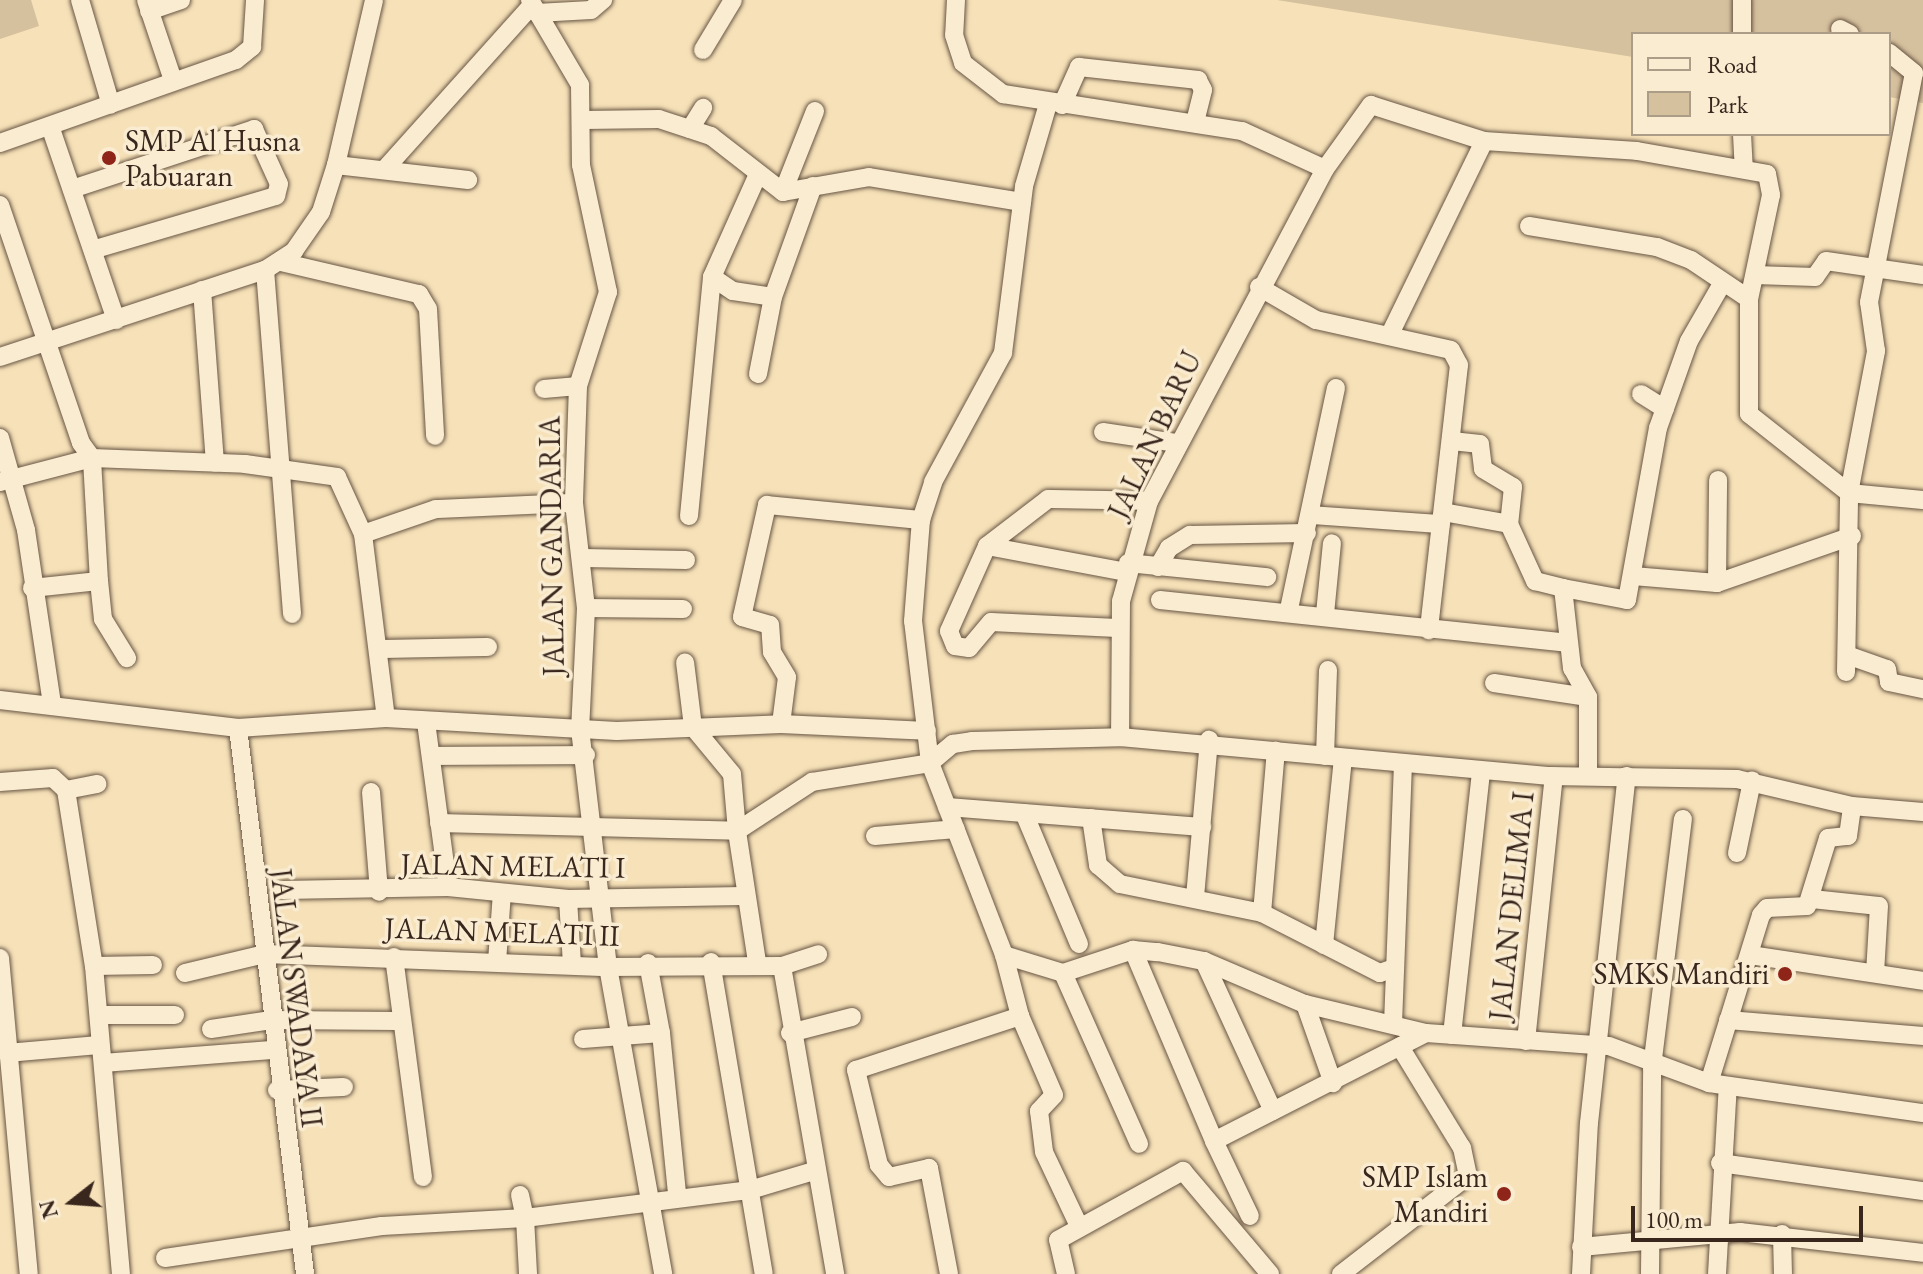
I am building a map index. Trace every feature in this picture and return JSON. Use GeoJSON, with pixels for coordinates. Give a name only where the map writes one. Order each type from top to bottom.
{"type":"FeatureCollection","features":[{"type":"Feature","properties":{"kind":"street"},"geometry":{"type":"LineString","coordinates":[[80,0],[111,105]]}},
{"type":"Feature","properties":{"kind":"street"},"geometry":{"type":"LineString","coordinates":[[173,80],[148,6],[181,0]]}},
{"type":"Feature","properties":{"kind":"street"},"geometry":{"type":"LineString","coordinates":[[0,143],[246,54],[257,30],[255,0]]}},
{"type":"Feature","properties":{"kind":"street"},"geometry":{"type":"LineString","coordinates":[[0,357],[51,344],[273,266],[309,235],[336,165],[374,0]]}},
{"type":"Feature","properties":{"kind":"street"},"geometry":{"type":"LineString","coordinates":[[384,170],[533,6],[591,10],[603,0]]}},
{"type":"Feature","properties":{"kind":"street"},"geometry":{"type":"LineString","coordinates":[[703,50],[733,0]]}},
{"type":"Feature","properties":{"kind":"street"},"geometry":{"type":"LineString","coordinates":[[956,0],[956,45],[974,76],[1003,94],[1195,123],[1257,136],[1325,169]]}},
{"type":"Feature","properties":{"kind":"street"},"geometry":{"type":"LineString","coordinates":[[1742,0],[1742,32]]}},
{"type":"Feature","properties":{"kind":"street","name":"JALAN GANDARIA"},"geometry":{"type":"LineString","coordinates":[[533,6],[580,85],[584,120],[581,165],[608,292],[578,386],[574,503],[584,558],[586,608],[580,729],[586,755],[608,967],[663,1274]]}},
{"type":"Feature","properties":{"kind":"street"},"geometry":{"type":"LineString","coordinates":[[1891,55],[1914,73],[1869,302],[1874,373],[1849,493],[1852,536],[1846,664],[1887,669],[1889,682],[1923,689]]}},
{"type":"Feature","properties":{"kind":"street"},"geometry":{"type":"LineString","coordinates":[[1078,1224],[1044,1152],[1039,1111],[1054,1095],[1020,1016],[1004,955],[930,763],[913,621],[921,520],[933,482],[1003,353],[1022,202],[1055,104],[1079,67],[1198,80],[1203,90],[1195,123]]}},
{"type":"Feature","properties":{"kind":"street","name":"JALAN BARU"},"geometry":{"type":"LineString","coordinates":[[1120,737],[1117,628],[1127,568],[1149,501],[1259,287],[1325,169],[1371,105],[1484,141]]}},
{"type":"Feature","properties":{"kind":"street"},"geometry":{"type":"LineString","coordinates":[[690,129],[703,108]]}},
{"type":"Feature","properties":{"kind":"street"},"geometry":{"type":"LineString","coordinates":[[783,192],[815,111]]}},
{"type":"Feature","properties":{"kind":"street"},"geometry":{"type":"LineString","coordinates":[[584,120],[659,119],[690,129],[741,154],[758,174],[783,192],[869,177],[1022,202]]}},
{"type":"Feature","properties":{"kind":"street"},"geometry":{"type":"LineString","coordinates":[[50,126],[116,320]]}},
{"type":"Feature","properties":{"kind":"street"},"geometry":{"type":"LineString","coordinates":[[72,189],[254,129],[279,184],[276,196],[93,250]]}},
{"type":"Feature","properties":{"kind":"street"},"geometry":{"type":"LineString","coordinates":[[1742,136],[1744,168]]}},
{"type":"Feature","properties":{"kind":"street"},"geometry":{"type":"LineString","coordinates":[[1391,332],[1484,141],[1637,151],[1744,168],[1771,181],[1749,299],[1749,414],[1849,493],[1923,500]]}},
{"type":"Feature","properties":{"kind":"street"},"geometry":{"type":"LineString","coordinates":[[336,165],[468,180]]}},
{"type":"Feature","properties":{"kind":"street"},"geometry":{"type":"LineString","coordinates":[[689,516],[712,277],[758,174]]}},
{"type":"Feature","properties":{"kind":"street"},"geometry":{"type":"LineString","coordinates":[[758,374],[773,297],[813,186]]}},
{"type":"Feature","properties":{"kind":"street"},"geometry":{"type":"LineString","coordinates":[[0,205],[51,344],[81,443],[92,458],[103,619],[127,658]]}},
{"type":"Feature","properties":{"kind":"street"},"geometry":{"type":"LineString","coordinates":[[1529,226],[1644,243],[1691,260],[1749,299]]}},
{"type":"Feature","properties":{"kind":"street"},"geometry":{"type":"LineString","coordinates":[[1755,275],[1815,277],[1826,261],[1875,271],[1923,275]]}},
{"type":"Feature","properties":{"kind":"street"},"geometry":{"type":"LineString","coordinates":[[273,266],[419,294],[428,309],[435,436]]}},
{"type":"Feature","properties":{"kind":"street"},"geometry":{"type":"LineString","coordinates":[[273,266],[275,467],[292,614]]}},
{"type":"Feature","properties":{"kind":"street"},"geometry":{"type":"LineString","coordinates":[[712,277],[733,291],[773,297]]}},
{"type":"Feature","properties":{"kind":"street"},"geometry":{"type":"LineString","coordinates":[[1452,441],[1480,444],[1483,469],[1513,487],[1509,524],[1535,581],[1627,600],[1633,576],[1644,477],[1689,341],[1723,282]]}},
{"type":"Feature","properties":{"kind":"street"},"geometry":{"type":"LineString","coordinates":[[1259,287],[1316,320],[1391,332],[1451,350],[1459,365],[1429,630]]}},
{"type":"Feature","properties":{"kind":"street"},"geometry":{"type":"LineString","coordinates":[[202,290],[215,463]]}},
{"type":"Feature","properties":{"kind":"street"},"geometry":{"type":"LineString","coordinates":[[544,389],[578,386]]}},
{"type":"Feature","properties":{"kind":"street"},"geometry":{"type":"LineString","coordinates":[[1289,609],[1336,388]]}},
{"type":"Feature","properties":{"kind":"street"},"geometry":{"type":"LineString","coordinates":[[1641,394],[1665,409]]}},
{"type":"Feature","properties":{"kind":"street"},"geometry":{"type":"LineString","coordinates":[[1103,432],[1177,443]]}},
{"type":"Feature","properties":{"kind":"street"},"geometry":{"type":"LineString","coordinates":[[0,438],[32,588],[52,705]]}},
{"type":"Feature","properties":{"kind":"street"},"geometry":{"type":"LineString","coordinates":[[7,479],[92,458],[275,467],[337,477],[363,534],[386,718]]}},
{"type":"Feature","properties":{"kind":"street"},"geometry":{"type":"LineString","coordinates":[[1717,583],[1718,480]]}},
{"type":"Feature","properties":{"kind":"street"},"geometry":{"type":"LineString","coordinates":[[1117,628],[991,622],[969,648],[955,646],[949,631],[987,546],[1058,495],[1149,501]]}},
{"type":"Feature","properties":{"kind":"street"},"geometry":{"type":"LineString","coordinates":[[363,534],[436,509],[574,503]]}},
{"type":"Feature","properties":{"kind":"street"},"geometry":{"type":"LineString","coordinates":[[781,724],[787,677],[772,652],[770,625],[742,617],[767,505],[921,520]]}},
{"type":"Feature","properties":{"kind":"street"},"geometry":{"type":"LineString","coordinates":[[1158,567],[1169,548],[1190,535],[1309,524],[1442,518],[1509,524]]}},
{"type":"Feature","properties":{"kind":"street"},"geometry":{"type":"LineString","coordinates":[[1633,576],[1717,583],[1852,536]]}},
{"type":"Feature","properties":{"kind":"street"},"geometry":{"type":"LineString","coordinates":[[1325,614],[1332,543]]}},
{"type":"Feature","properties":{"kind":"street"},"geometry":{"type":"LineString","coordinates":[[987,546],[1127,568],[1158,567],[1267,577]]}},
{"type":"Feature","properties":{"kind":"street"},"geometry":{"type":"LineString","coordinates":[[584,558],[686,560]]}},
{"type":"Feature","properties":{"kind":"street"},"geometry":{"type":"LineString","coordinates":[[32,588],[99,581]]}},
{"type":"Feature","properties":{"kind":"street"},"geometry":{"type":"LineString","coordinates":[[1563,588],[1567,643],[1588,697],[1588,776]]}},
{"type":"Feature","properties":{"kind":"street"},"geometry":{"type":"LineString","coordinates":[[1160,600],[1289,609],[1429,630],[1567,643]]}},
{"type":"Feature","properties":{"kind":"street"},"geometry":{"type":"LineString","coordinates":[[586,608],[683,609]]}},
{"type":"Feature","properties":{"kind":"street"},"geometry":{"type":"LineString","coordinates":[[379,649],[488,647]]}},
{"type":"Feature","properties":{"kind":"street"},"geometry":{"type":"LineString","coordinates":[[685,662],[693,727],[710,754],[727,762],[743,896],[757,962]]}},
{"type":"Feature","properties":{"kind":"street"},"geometry":{"type":"LineString","coordinates":[[1324,945],[1334,757],[1328,670]]}},
{"type":"Feature","properties":{"kind":"street"},"geometry":{"type":"LineString","coordinates":[[1494,683],[1588,697]]}},
{"type":"Feature","properties":{"kind":"street"},"geometry":{"type":"LineString","coordinates":[[0,700],[238,728],[386,718],[580,729],[781,724],[927,731]]}},
{"type":"Feature","properties":{"kind":"street"},"geometry":{"type":"LineString","coordinates":[[426,722],[434,756],[448,887]]}},
{"type":"Feature","properties":{"kind":"street","name":"JALAN SWADAYA II"},"geometry":{"type":"LineString","coordinates":[[238,728],[265,954],[272,1050],[305,1274]]}},
{"type":"Feature","properties":{"kind":"street"},"geometry":{"type":"LineString","coordinates":[[439,823],[737,831],[812,782],[930,763],[953,744],[1120,737],[1209,740],[1276,751],[1481,771],[1752,781],[1852,806],[1923,812]]}},
{"type":"Feature","properties":{"kind":"street"},"geometry":{"type":"LineString","coordinates":[[1195,897],[1209,740]]}},
{"type":"Feature","properties":{"kind":"street"},"geometry":{"type":"LineString","coordinates":[[1262,913],[1276,751]]}},
{"type":"Feature","properties":{"kind":"street"},"geometry":{"type":"LineString","coordinates":[[434,756],[586,755]]}},
{"type":"Feature","properties":{"kind":"street"},"geometry":{"type":"LineString","coordinates":[[1393,1024],[1391,969],[1403,765]]}},
{"type":"Feature","properties":{"kind":"street"},"geometry":{"type":"LineString","coordinates":[[1452,1035],[1481,771]]}},
{"type":"Feature","properties":{"kind":"street","name":"JALAN DELIMA I"},"geometry":{"type":"LineString","coordinates":[[1526,1041],[1554,776]]}},
{"type":"Feature","properties":{"kind":"street"},"geometry":{"type":"LineString","coordinates":[[1581,1274],[1597,1045],[1627,776]]}},
{"type":"Feature","properties":{"kind":"street"},"geometry":{"type":"LineString","coordinates":[[0,782],[53,778],[66,790],[100,1015],[121,1274]]}},
{"type":"Feature","properties":{"kind":"street"},"geometry":{"type":"LineString","coordinates":[[1737,853],[1752,781]]}},
{"type":"Feature","properties":{"kind":"street"},"geometry":{"type":"LineString","coordinates":[[66,790],[97,784]]}},
{"type":"Feature","properties":{"kind":"street"},"geometry":{"type":"LineString","coordinates":[[371,792],[379,892]]}},
{"type":"Feature","properties":{"kind":"street"},"geometry":{"type":"LineString","coordinates":[[1709,1083],[1764,910],[1797,910],[1812,899],[1828,838],[1848,836],[1852,806]]}},
{"type":"Feature","properties":{"kind":"street"},"geometry":{"type":"LineString","coordinates":[[947,807],[1202,827]]}},
{"type":"Feature","properties":{"kind":"street"},"geometry":{"type":"LineString","coordinates":[[1024,813],[1079,944]]}},
{"type":"Feature","properties":{"kind":"street"},"geometry":{"type":"LineString","coordinates":[[1091,818],[1090,844],[1105,876],[1262,913],[1380,973],[1391,969]]}},
{"type":"Feature","properties":{"kind":"street"},"geometry":{"type":"LineString","coordinates":[[1650,1274],[1652,1067],[1683,819]]}},
{"type":"Feature","properties":{"kind":"street"},"geometry":{"type":"LineString","coordinates":[[875,836],[956,829]]}},
{"type":"Feature","properties":{"kind":"street","name":"JALAN MELATI I"},"geometry":{"type":"LineString","coordinates":[[283,890],[379,892],[448,887],[568,899],[743,896]]}},
{"type":"Feature","properties":{"kind":"street"},"geometry":{"type":"LineString","coordinates":[[497,962],[502,893]]}},
{"type":"Feature","properties":{"kind":"street"},"geometry":{"type":"LineString","coordinates":[[568,899],[572,965]]}},
{"type":"Feature","properties":{"kind":"street"},"geometry":{"type":"LineString","coordinates":[[1812,899],[1879,906],[1875,973]]}},
{"type":"Feature","properties":{"kind":"street"},"geometry":{"type":"LineString","coordinates":[[1004,955],[1063,973],[1133,950],[1204,961],[1305,1004],[1426,1033],[1597,1045],[1639,1053],[1652,1067],[1709,1083],[1923,1113]]}},
{"type":"Feature","properties":{"kind":"street"},"geometry":{"type":"LineString","coordinates":[[1133,950],[1214,1141],[1250,1216]]}},
{"type":"Feature","properties":{"kind":"street","name":"JALAN MELATI II"},"geometry":{"type":"LineString","coordinates":[[185,973],[265,954],[608,967],[711,962],[757,962],[782,966],[818,954]]}},
{"type":"Feature","properties":{"kind":"street"},"geometry":{"type":"LineString","coordinates":[[1750,955],[1923,981]]}},
{"type":"Feature","properties":{"kind":"street"},"geometry":{"type":"LineString","coordinates":[[394,957],[397,1021],[423,1177]]}},
{"type":"Feature","properties":{"kind":"street"},"geometry":{"type":"LineString","coordinates":[[0,958],[2,1031],[7,1053],[29,1274]]}},
{"type":"Feature","properties":{"kind":"street"},"geometry":{"type":"LineString","coordinates":[[1204,961],[1273,1111]]}},
{"type":"Feature","properties":{"kind":"street"},"geometry":{"type":"LineString","coordinates":[[711,962],[764,1274]]}},
{"type":"Feature","properties":{"kind":"street"},"geometry":{"type":"LineString","coordinates":[[648,963],[661,1033],[677,1194]]}},
{"type":"Feature","properties":{"kind":"street"},"geometry":{"type":"LineString","coordinates":[[94,966],[153,965]]}},
{"type":"Feature","properties":{"kind":"street"},"geometry":{"type":"LineString","coordinates":[[782,966],[790,1033],[835,1274]]}},
{"type":"Feature","properties":{"kind":"street"},"geometry":{"type":"LineString","coordinates":[[1063,973],[1139,1144]]}},
{"type":"Feature","properties":{"kind":"street"},"geometry":{"type":"LineString","coordinates":[[1305,1004],[1333,1083]]}},
{"type":"Feature","properties":{"kind":"street"},"geometry":{"type":"LineString","coordinates":[[100,1015],[175,1015]]}},
{"type":"Feature","properties":{"kind":"street"},"geometry":{"type":"LineString","coordinates":[[949,1274],[929,1168],[889,1177],[879,1165],[856,1070],[1020,1016]]}},
{"type":"Feature","properties":{"kind":"street"},"geometry":{"type":"LineString","coordinates":[[790,1033],[852,1017]]}},
{"type":"Feature","properties":{"kind":"street"},"geometry":{"type":"LineString","coordinates":[[211,1029],[271,1020],[397,1021]]}},
{"type":"Feature","properties":{"kind":"street"},"geometry":{"type":"LineString","coordinates":[[1728,1020],[1923,1036]]}},
{"type":"Feature","properties":{"kind":"street"},"geometry":{"type":"LineString","coordinates":[[583,1039],[622,1040],[661,1033]]}},
{"type":"Feature","properties":{"kind":"street"},"geometry":{"type":"LineString","coordinates":[[1214,1141],[1426,1033]]}},
{"type":"Feature","properties":{"kind":"street"},"geometry":{"type":"LineString","coordinates":[[1341,1274],[1468,1176],[1462,1148],[1400,1047]]}},
{"type":"Feature","properties":{"kind":"street"},"geometry":{"type":"LineString","coordinates":[[7,1053],[272,1050]]}},
{"type":"Feature","properties":{"kind":"street"},"geometry":{"type":"LineString","coordinates":[[1717,1274],[1720,1163],[1728,1086]]}},
{"type":"Feature","properties":{"kind":"street"},"geometry":{"type":"LineString","coordinates":[[277,1090],[344,1087]]}},
{"type":"Feature","properties":{"kind":"street"},"geometry":{"type":"LineString","coordinates":[[1720,1163],[1923,1191]]}},
{"type":"Feature","properties":{"kind":"street"},"geometry":{"type":"LineString","coordinates":[[165,1258],[302,1239],[525,1218],[677,1194],[750,1190],[814,1171]]}},
{"type":"Feature","properties":{"kind":"street"},"geometry":{"type":"LineString","coordinates":[[1066,1274],[1058,1240],[1078,1224],[1183,1171],[1270,1274]]}},
{"type":"Feature","properties":{"kind":"street"},"geometry":{"type":"LineString","coordinates":[[520,1195],[525,1218],[528,1274]]}},
{"type":"Feature","properties":{"kind":"street"},"geometry":{"type":"LineString","coordinates":[[1581,1247],[1717,1234],[1782,1234],[1923,1253]]}},
{"type":"Feature","properties":{"kind":"street"},"geometry":{"type":"LineString","coordinates":[[1782,1234],[1783,1274]]}},
{"type":"Feature","properties":{"kind":"green space"},"geometry":{"type":"Polygon","coordinates":[[[0,0],[31,0],[39,26],[0,39],[0,0]]]}},
{"type":"Feature","properties":{"kind":"green space"},"geometry":{"type":"Polygon","coordinates":[[[1277,0],[1923,0],[1923,103],[1891,97],[1891,32],[1631,32],[1631,57],[1277,0]]]}},
{"type":"Feature","properties":{"kind":"place","name":"SMP Al Husna Pabuaran"},"geometry":{"type":"Point","coordinates":[109,158]}},
{"type":"Feature","properties":{"kind":"place","name":"SMKS Mandiri"},"geometry":{"type":"Point","coordinates":[1785,974]}},
{"type":"Feature","properties":{"kind":"place","name":"SMP Islam Mandiri"},"geometry":{"type":"Point","coordinates":[1504,1194]}}]}
